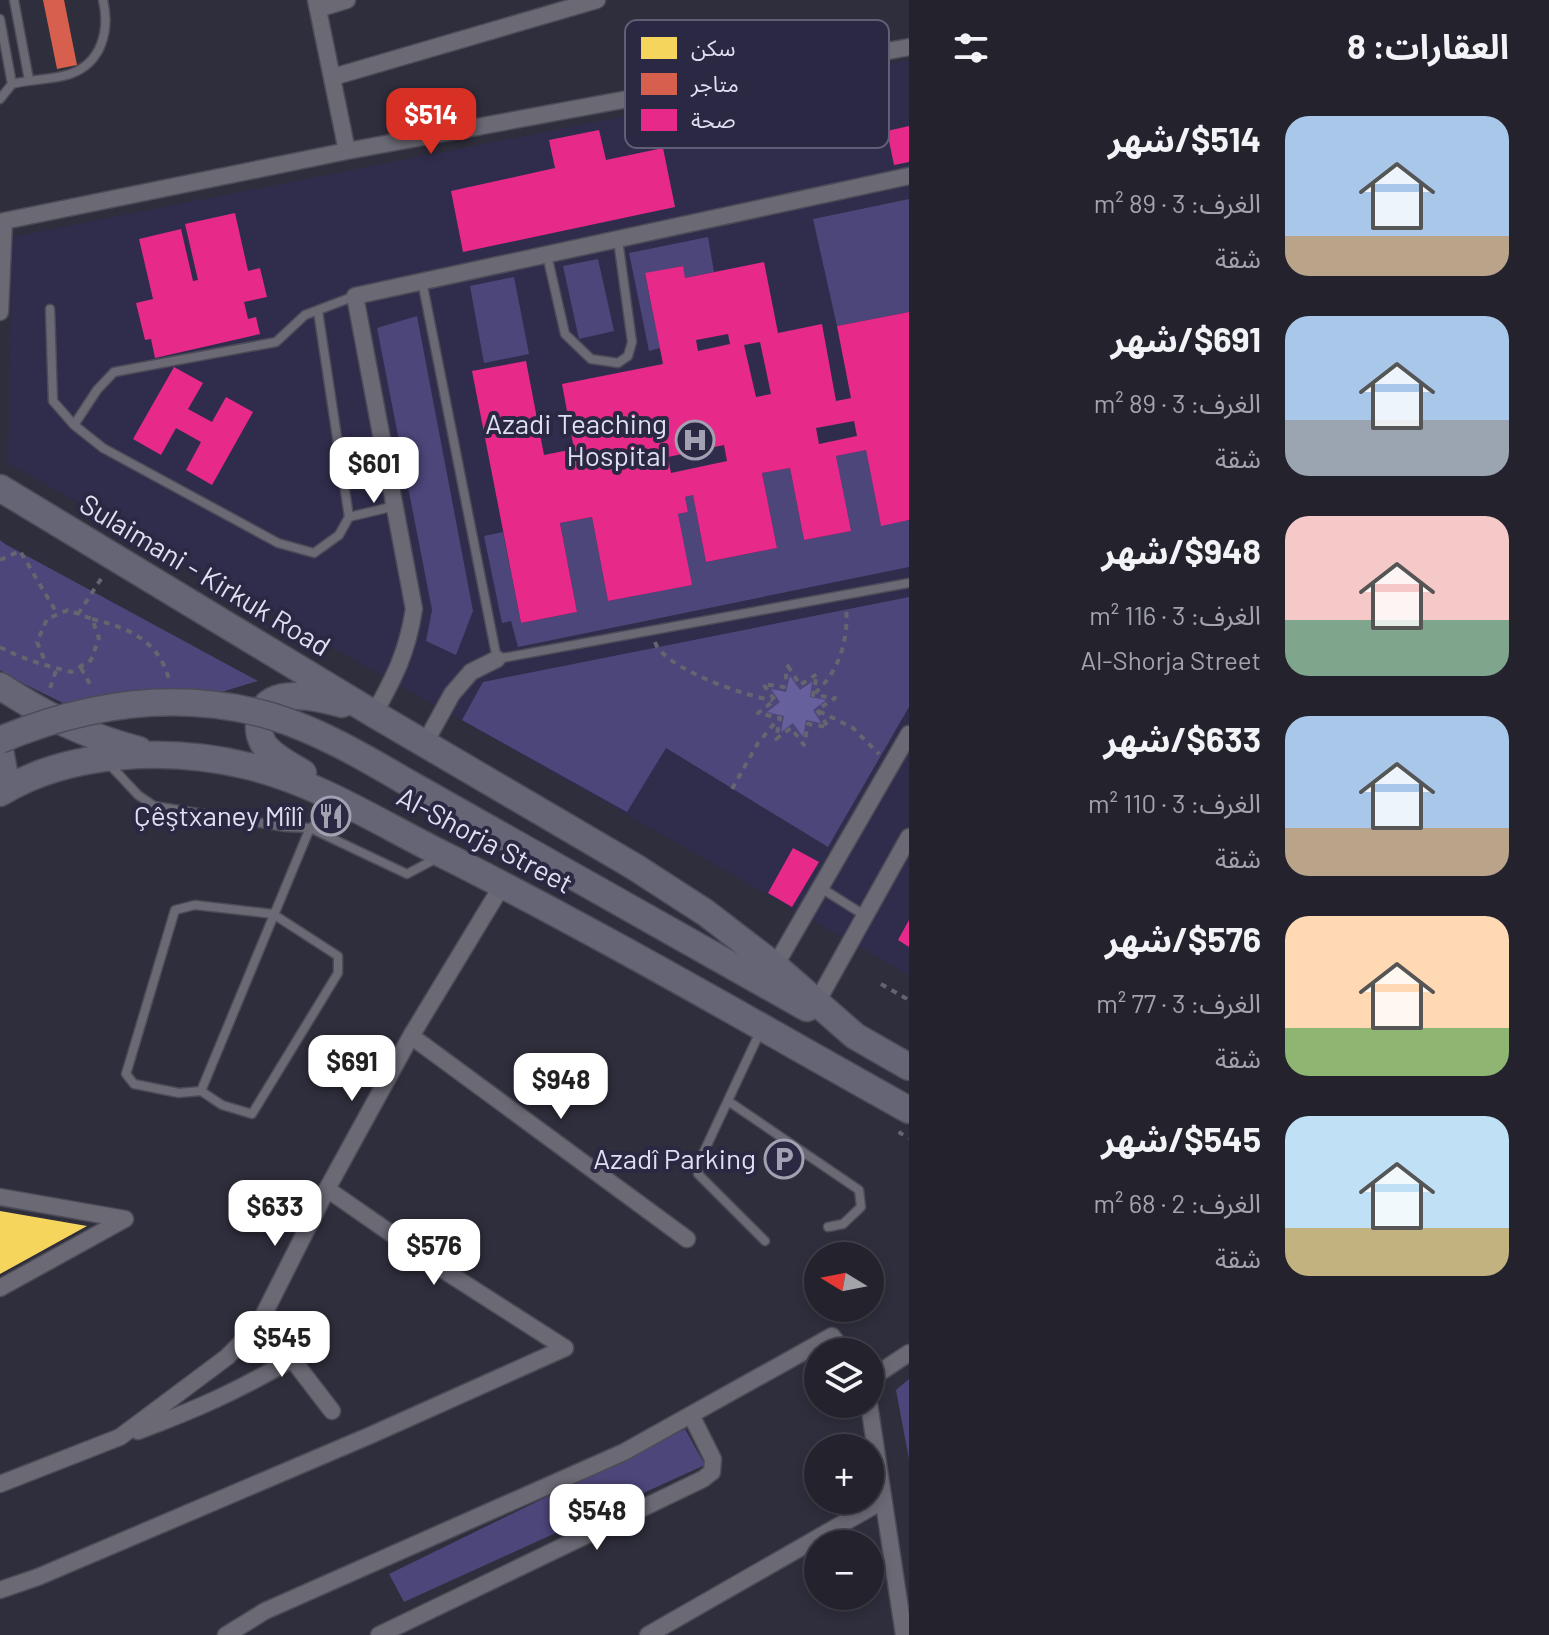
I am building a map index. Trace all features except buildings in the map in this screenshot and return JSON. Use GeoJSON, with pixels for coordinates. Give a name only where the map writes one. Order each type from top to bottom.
{"type":"FeatureCollection","features":[{"type":"Feature","properties":{"kind":"main road","name":"Sulaimani - Kirkuk Road"},"geometry":{"type":"LineString","coordinates":[[0,488],[376,715]]}},
{"type":"Feature","properties":{"kind":"main road"},"geometry":{"type":"LineString","coordinates":[[0,686],[62,724],[105,741],[161,756]]}},
{"type":"Feature","properties":{"kind":"main road"},"geometry":{"type":"LineString","coordinates":[[348,805],[270,750],[263,742],[259,728],[262,712],[277,700],[306,696],[376,715]]}},
{"type":"Feature","properties":{"kind":"main road"},"geometry":{"type":"LineString","coordinates":[[0,740],[46,722],[108,706],[149,701],[209,705],[293,724],[369,761],[855,1036]]}},
{"type":"Feature","properties":{"kind":"main road","name":"Al-Shorja Street"},"geometry":{"type":"LineString","coordinates":[[376,715],[706,913],[775,966],[855,1036],[909,1067]]}},
{"type":"Feature","properties":{"kind":"main road"},"geometry":{"type":"LineString","coordinates":[[0,750],[4,790]]}},
{"type":"Feature","properties":{"kind":"main road","name":"Al-Shorja Street"},"geometry":{"type":"LineString","coordinates":[[4,790],[46,772],[104,759],[161,756],[203,758],[252,766],[305,785],[503,884],[762,1028],[905,1122]]}},
{"type":"Feature","properties":{"kind":"street"},"geometry":{"type":"LineString","coordinates":[[347,0],[317,4],[347,151]]}},
{"type":"Feature","properties":{"kind":"street"},"geometry":{"type":"LineString","coordinates":[[333,77],[597,0]]}},
{"type":"Feature","properties":{"kind":"street"},"geometry":{"type":"LineString","coordinates":[[889,51],[909,47]]}},
{"type":"Feature","properties":{"kind":"street"},"geometry":{"type":"LineString","coordinates":[[0,312],[4,221],[347,151],[625,100]]}},
{"type":"Feature","properties":{"kind":"street"},"geometry":{"type":"LineString","coordinates":[[376,715],[400,666],[414,609],[355,296],[909,176]]}},
{"type":"Feature","properties":{"kind":"street"},"geometry":{"type":"LineString","coordinates":[[425,743],[452,694],[471,672],[497,659]]}},
{"type":"Feature","properties":{"kind":"street"},"geometry":{"type":"LineString","coordinates":[[775,966],[909,734]]}},
{"type":"Feature","properties":{"kind":"street"},"geometry":{"type":"LineString","coordinates":[[817,1002],[909,837]]}},
{"type":"Feature","properties":{"kind":"street"},"geometry":{"type":"LineString","coordinates":[[120,1437],[227,1357],[258,1326],[327,1189],[411,1036],[503,884]]}},
{"type":"Feature","properties":{"kind":"street"},"geometry":{"type":"LineString","coordinates":[[411,1036],[687,1239]]}},
{"type":"Feature","properties":{"kind":"street"},"geometry":{"type":"LineString","coordinates":[[0,1590],[38,1577],[371,1435],[565,1348],[327,1189]]}},
{"type":"Feature","properties":{"kind":"street"},"geometry":{"type":"LineString","coordinates":[[0,1197],[125,1219],[0,1288]]}},
{"type":"Feature","properties":{"kind":"street"},"geometry":{"type":"LineString","coordinates":[[258,1326],[292,1359],[332,1411]]}},
{"type":"Feature","properties":{"kind":"street"},"geometry":{"type":"LineString","coordinates":[[226,1635],[265,1611],[624,1452],[804,1352]]}},
{"type":"Feature","properties":{"kind":"street"},"geometry":{"type":"LineString","coordinates":[[884,1370],[909,1353]]}},
{"type":"Feature","properties":{"kind":"street"},"geometry":{"type":"LineString","coordinates":[[0,1484],[203,1407],[249,1385],[292,1359]]}},
{"type":"Feature","properties":{"kind":"street"},"geometry":{"type":"LineString","coordinates":[[379,1635],[703,1479],[712,1472],[713,1459],[691,1415]]}},
{"type":"Feature","properties":{"kind":"street"},"geometry":{"type":"LineString","coordinates":[[884,1513],[904,1635]]}},
{"type":"Feature","properties":{"kind":"street"},"geometry":{"type":"LineString","coordinates":[[648,1635],[859,1514]]}},
{"type":"Feature","properties":{"kind":"lane"},"geometry":{"type":"LineString","coordinates":[[14,0],[29,80]]}},
{"type":"Feature","properties":{"kind":"lane"},"geometry":{"type":"LineString","coordinates":[[0,99],[12,84],[73,73],[92,60],[100,48],[107,25],[103,0]]}},
{"type":"Feature","properties":{"kind":"lane"},"geometry":{"type":"LineString","coordinates":[[0,19],[12,84]]}},
{"type":"Feature","properties":{"kind":"lane"},"geometry":{"type":"LineString","coordinates":[[547,254],[565,334],[591,359],[618,363],[628,356],[632,342],[617,239]]}},
{"type":"Feature","properties":{"kind":"lane"},"geometry":{"type":"LineString","coordinates":[[421,281],[497,659],[909,583]]}},
{"type":"Feature","properties":{"kind":"lane"},"geometry":{"type":"LineString","coordinates":[[74,425],[114,372],[276,342],[305,315],[355,296]]}},
{"type":"Feature","properties":{"kind":"lane"},"geometry":{"type":"LineString","coordinates":[[50,309],[53,401],[74,425],[103,448],[278,543],[314,553],[339,535],[349,517],[318,311]]}},
{"type":"Feature","properties":{"kind":"lane"},"geometry":{"type":"LineString","coordinates":[[349,517],[395,506]]}},
{"type":"Feature","properties":{"kind":"lane"},"geometry":{"type":"LineString","coordinates":[[104,759],[138,795],[154,806],[310,828],[407,874],[443,855]]}},
{"type":"Feature","properties":{"kind":"lane"},"geometry":{"type":"LineString","coordinates":[[201,1091],[310,828],[348,805]]}},
{"type":"Feature","properties":{"kind":"lane"},"geometry":{"type":"LineString","coordinates":[[821,888],[864,915]]}},
{"type":"Feature","properties":{"kind":"lane"},"geometry":{"type":"LineString","coordinates":[[195,905],[273,914],[338,956],[338,973],[252,1114],[222,1105],[201,1091],[179,1093],[134,1084],[126,1074],[175,910],[195,905]]}},
{"type":"Feature","properties":{"kind":"lane"},"geometry":{"type":"LineString","coordinates":[[762,1028],[700,1160],[698,1174],[765,1241]]}},
{"type":"Feature","properties":{"kind":"lane"},"geometry":{"type":"LineString","coordinates":[[728,1101],[859,1190],[861,1207],[843,1224],[828,1227]]}},
{"type":"Feature","properties":{"kind":"path"},"geometry":{"type":"LineString","coordinates":[[0,560],[20,551],[58,615]]}},
{"type":"Feature","properties":{"kind":"path"},"geometry":{"type":"LineString","coordinates":[[78,614],[115,557]]}},
{"type":"Feature","properties":{"kind":"path"},"geometry":{"type":"LineString","coordinates":[[813,695],[828,680],[839,659],[847,618],[843,595]]}},
{"type":"Feature","properties":{"kind":"path"},"geometry":{"type":"LineString","coordinates":[[47,666],[37,642],[47,619],[68,610],[116,625],[147,640],[162,661],[170,688]]}},
{"type":"Feature","properties":{"kind":"path"},"geometry":{"type":"LineString","coordinates":[[0,647],[71,672],[91,660],[99,638],[92,619]]}},
{"type":"Feature","properties":{"kind":"path"},"geometry":{"type":"LineString","coordinates":[[653,630],[657,648],[688,670],[727,688],[775,700]]}},
{"type":"Feature","properties":{"kind":"path"},"geometry":{"type":"LineString","coordinates":[[775,700],[763,684],[784,687],[788,666],[800,685],[817,674],[813,695]]}},
{"type":"Feature","properties":{"kind":"path"},"geometry":{"type":"LineString","coordinates":[[813,695],[835,698],[817,710]]}},
{"type":"Feature","properties":{"kind":"path"},"geometry":{"type":"LineString","coordinates":[[775,700],[758,713],[780,718]]}},
{"type":"Feature","properties":{"kind":"path"},"geometry":{"type":"LineString","coordinates":[[780,718],[776,739],[791,728],[804,745],[808,724],[828,727],[817,710]]}},
{"type":"Feature","properties":{"kind":"path"},"geometry":{"type":"LineString","coordinates":[[817,710],[853,728],[881,756],[893,763]]}},
{"type":"Feature","properties":{"kind":"path"},"geometry":{"type":"LineString","coordinates":[[732,789],[758,743],[780,718]]}},
{"type":"Feature","properties":{"kind":"path"},"geometry":{"type":"LineString","coordinates":[[881,984],[909,1000]]}},
{"type":"Feature","properties":{"kind":"path"},"geometry":{"type":"LineString","coordinates":[[905,1122],[909,1138]]}},
{"type":"Feature","properties":{"kind":"shaded area"},"geometry":{"type":"Polygon","coordinates":[[[909,60],[909,199],[813,219],[909,312],[909,520],[804,540],[790,468],[763,473],[777,548],[706,562],[693,496],[685,497],[692,585],[608,601],[592,517],[560,523],[577,612],[521,623],[503,533],[485,536],[502,623],[511,620],[519,647],[909,567],[909,597],[483,682],[666,748],[828,847],[909,707],[909,975],[8,463],[12,237],[625,116],[625,148],[889,148],[889,64],[909,60]],[[708,237],[629,254],[649,351],[645,273],[683,266],[708,237]],[[416,317],[377,328],[432,610],[426,641],[456,654],[416,317]]]}},
{"type":"Feature","properties":{"kind":"shaded area"},"geometry":{"type":"Polygon","coordinates":[[[909,199],[909,312],[837,326],[813,219],[909,199]]]}},
{"type":"Feature","properties":{"kind":"shaded area"},"geometry":{"type":"Polygon","coordinates":[[[708,237],[714,272],[685,278],[682,266],[645,274],[660,348],[649,351],[629,253],[708,237]]]}},
{"type":"Feature","properties":{"kind":"shaded area"},"geometry":{"type":"Polygon","coordinates":[[[598,259],[614,331],[579,339],[563,266],[598,259]]]}},
{"type":"Feature","properties":{"kind":"shaded area"},"geometry":{"type":"Polygon","coordinates":[[[514,277],[529,354],[484,363],[470,286],[514,277]]]}},
{"type":"Feature","properties":{"kind":"shaded area"},"geometry":{"type":"Polygon","coordinates":[[[417,316],[473,611],[456,655],[426,641],[432,610],[377,328],[417,316]]]}},
{"type":"Feature","properties":{"kind":"shaded area"},"geometry":{"type":"Polygon","coordinates":[[[866,450],[881,525],[909,520],[909,567],[518,647],[511,621],[502,623],[484,536],[503,532],[521,623],[577,612],[560,523],[592,517],[608,601],[691,585],[678,514],[688,512],[685,497],[693,495],[706,562],[777,548],[762,473],[790,468],[804,540],[850,531],[836,456],[866,450]]]}},
{"type":"Feature","properties":{"kind":"shaded area"},"geometry":{"type":"Polygon","coordinates":[[[0,540],[258,681],[212,695],[172,689],[135,691],[63,703],[16,680],[0,670],[0,540]]]}},
{"type":"Feature","properties":{"kind":"shaded area"},"geometry":{"type":"Polygon","coordinates":[[[909,597],[909,707],[828,847],[666,748],[627,812],[462,720],[483,682],[909,597]]]}},
{"type":"Feature","properties":{"kind":"shaded area"},"geometry":{"type":"Polygon","coordinates":[[[790,676],[800,690],[812,682],[810,697],[826,700],[813,710],[821,723],[806,720],[803,737],[793,723],[781,732],[784,716],[767,712],[780,702],[771,689],[786,692],[790,676]]]}},
{"type":"Feature","properties":{"kind":"shaded area"},"geometry":{"type":"Polygon","coordinates":[[[909,1379],[909,1459],[896,1390],[909,1379]]]}},
{"type":"Feature","properties":{"kind":"shaded area"},"geometry":{"type":"Polygon","coordinates":[[[685,1429],[705,1465],[404,1602],[389,1574],[685,1429]]]}},
{"type":"Feature","properties":{"kind":"place","name":"Azadi Teaching Hospital"},"geometry":{"type":"Point","coordinates":[695,440]}},
{"type":"Feature","properties":{"kind":"place","name":"Çêştxaney Mîlî"},"geometry":{"type":"Point","coordinates":[331,816]}},
{"type":"Feature","properties":{"kind":"place","name":"Azadî Parking"},"geometry":{"type":"Point","coordinates":[784,1159]}}]}
